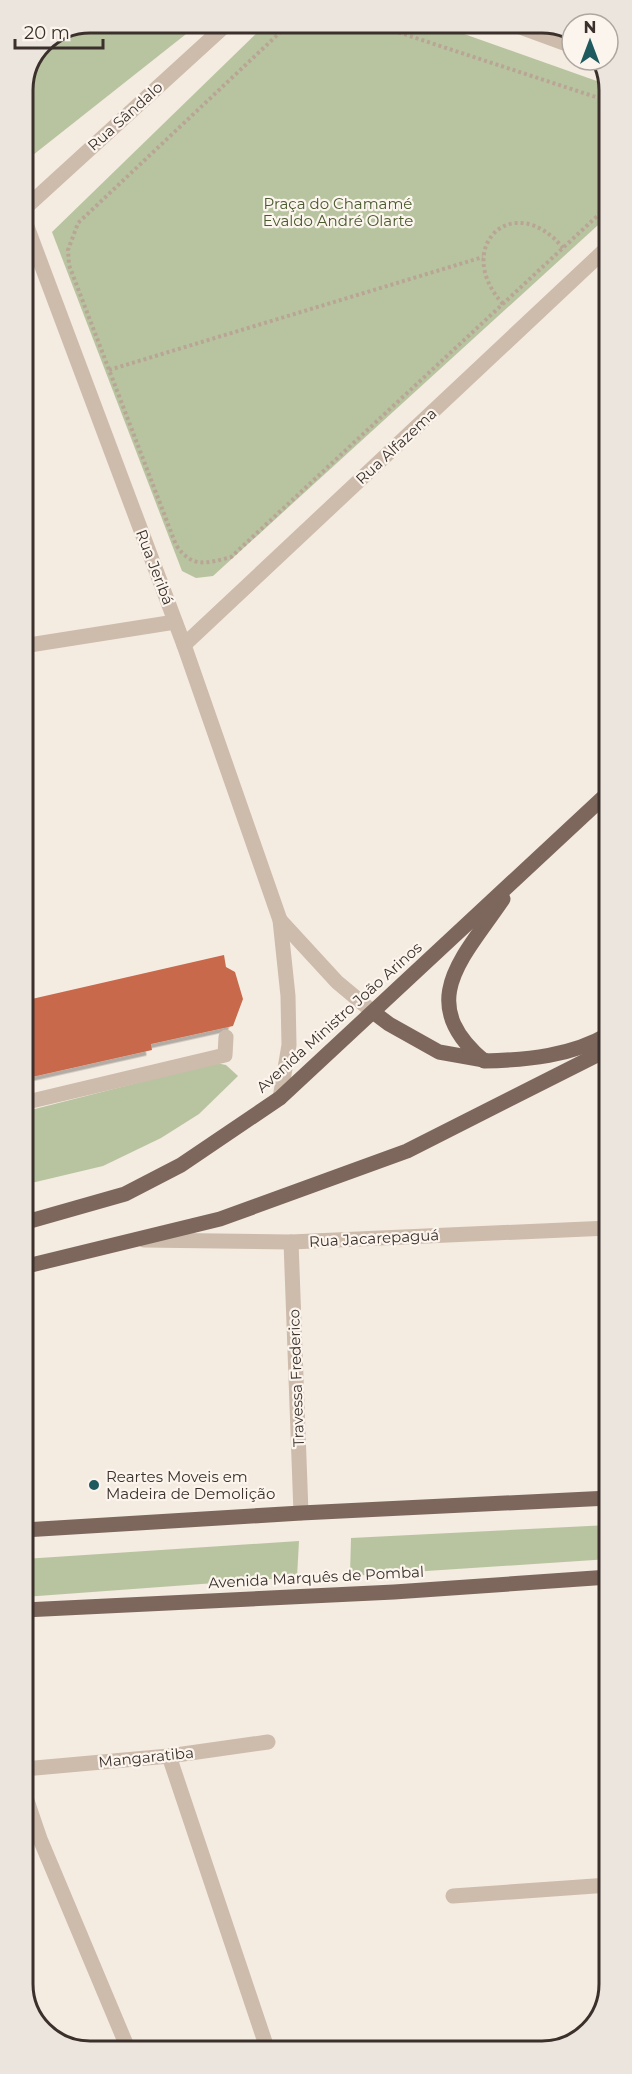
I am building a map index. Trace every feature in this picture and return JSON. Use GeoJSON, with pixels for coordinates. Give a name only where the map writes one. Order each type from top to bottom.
{"type":"FeatureCollection","features":[{"type":"Feature","properties":{"kind":"main road","name":"Avenida Ministro João Arinos"},"geometry":{"type":"LineString","coordinates":[[33,1220],[125,1194],[181,1165],[280,1098],[599,801]]}},
{"type":"Feature","properties":{"kind":"main road"},"geometry":{"type":"LineString","coordinates":[[484,1060],[465,1044],[454,1029],[448,1012],[448,994],[454,975],[518,876]]}},
{"type":"Feature","properties":{"kind":"main road"},"geometry":{"type":"LineString","coordinates":[[373,1012],[389,1024],[439,1052],[484,1060],[526,1060],[591,1044],[599,1040]]}},
{"type":"Feature","properties":{"kind":"main road"},"geometry":{"type":"LineString","coordinates":[[33,1265],[220,1219],[407,1151],[599,1053]]}},
{"type":"Feature","properties":{"kind":"main road"},"geometry":{"type":"LineString","coordinates":[[33,1529],[599,1498]]}},
{"type":"Feature","properties":{"kind":"main road","name":"Avenida Marquês de Pombal"},"geometry":{"type":"LineString","coordinates":[[33,1610],[393,1592],[599,1578]]}},
{"type":"Feature","properties":{"kind":"street","name":"Rua Sândalo"},"geometry":{"type":"LineString","coordinates":[[33,201],[217,33]]}},
{"type":"Feature","properties":{"kind":"street"},"geometry":{"type":"LineString","coordinates":[[536,33],[560,42]]}},
{"type":"Feature","properties":{"kind":"street","name":"Rua Jeribá"},"geometry":{"type":"LineString","coordinates":[[33,243],[184,645],[280,920]]}},
{"type":"Feature","properties":{"kind":"street","name":"Rua Alfazema"},"geometry":{"type":"LineString","coordinates":[[184,645],[599,256]]}},
{"type":"Feature","properties":{"kind":"street"},"geometry":{"type":"LineString","coordinates":[[33,644],[175,622]]}},
{"type":"Feature","properties":{"kind":"street"},"geometry":{"type":"LineString","coordinates":[[280,920],[337,982],[373,1012]]}},
{"type":"Feature","properties":{"kind":"street"},"geometry":{"type":"LineString","coordinates":[[280,920],[288,996],[289,1045],[280,1098]]}},
{"type":"Feature","properties":{"kind":"street"},"geometry":{"type":"LineString","coordinates":[[33,1101],[225,1055],[226,1037]]}},
{"type":"Feature","properties":{"kind":"street","name":"Rua Jacarepaguá"},"geometry":{"type":"LineString","coordinates":[[138,1240],[291,1242],[599,1227]]}},
{"type":"Feature","properties":{"kind":"street","name":"Travessa Frederico"},"geometry":{"type":"LineString","coordinates":[[291,1242],[301,1513]]}},
{"type":"Feature","properties":{"kind":"street","name":"Mangaratiba"},"geometry":{"type":"LineString","coordinates":[[33,1768],[169,1756],[268,1742]]}},
{"type":"Feature","properties":{"kind":"street"},"geometry":{"type":"LineString","coordinates":[[169,1756],[265,2041]]}},
{"type":"Feature","properties":{"kind":"street"},"geometry":{"type":"LineString","coordinates":[[33,1818],[125,2041]]}},
{"type":"Feature","properties":{"kind":"street"},"geometry":{"type":"LineString","coordinates":[[453,1896],[599,1886]]}},
{"type":"Feature","properties":{"kind":"path"},"geometry":{"type":"LineString","coordinates":[[279,33],[78,223],[72,234],[68,250],[69,264],[109,370],[176,545],[186,559],[198,563],[231,557],[599,214]]}},
{"type":"Feature","properties":{"kind":"path"},"geometry":{"type":"LineString","coordinates":[[401,33],[599,98]]}},
{"type":"Feature","properties":{"kind":"path"},"geometry":{"type":"LineString","coordinates":[[503,304],[484,278],[483,257],[489,241],[498,229],[510,223],[538,226],[552,235],[563,248]]}},
{"type":"Feature","properties":{"kind":"path"},"geometry":{"type":"LineString","coordinates":[[109,370],[483,257]]}},
{"type":"Feature","properties":{"kind":"green space"},"geometry":{"type":"Polygon","coordinates":[[[90,33],[187,33],[33,155],[34,79],[43,58],[58,43],[68,37],[90,33]]]}},
{"type":"Feature","properties":{"kind":"green space","name":"Praça do Chamamé Evaldo André Olarte"},"geometry":{"type":"Polygon","coordinates":[[[257,33],[461,33],[560,68],[560,72],[571,72],[598,82],[599,224],[213,576],[196,578],[182,571],[52,232],[257,33]]]}},
{"type":"Feature","properties":{"kind":"green space"},"geometry":{"type":"Polygon","coordinates":[[[216,1063],[226,1065],[238,1076],[199,1114],[161,1138],[103,1166],[33,1183],[33,1109],[216,1063]]]}},
{"type":"Feature","properties":{"kind":"green space"},"geometry":{"type":"Polygon","coordinates":[[[599,1526],[599,1560],[350,1576],[351,1538],[599,1526]]]}},
{"type":"Feature","properties":{"kind":"green space"},"geometry":{"type":"Polygon","coordinates":[[[299,1541],[297,1577],[33,1596],[33,1558],[299,1541]]]}},
{"type":"Feature","properties":{"kind":"building"},"geometry":{"type":"Polygon","coordinates":[[[224,955],[226,967],[235,972],[243,999],[233,1026],[151,1044],[152,1050],[33,1077],[33,999],[224,955]]]}},
{"type":"Feature","properties":{"kind":"place","name":"Reartes Moveis em Madeira de Demolição"},"geometry":{"type":"Point","coordinates":[94,1485]}}]}
